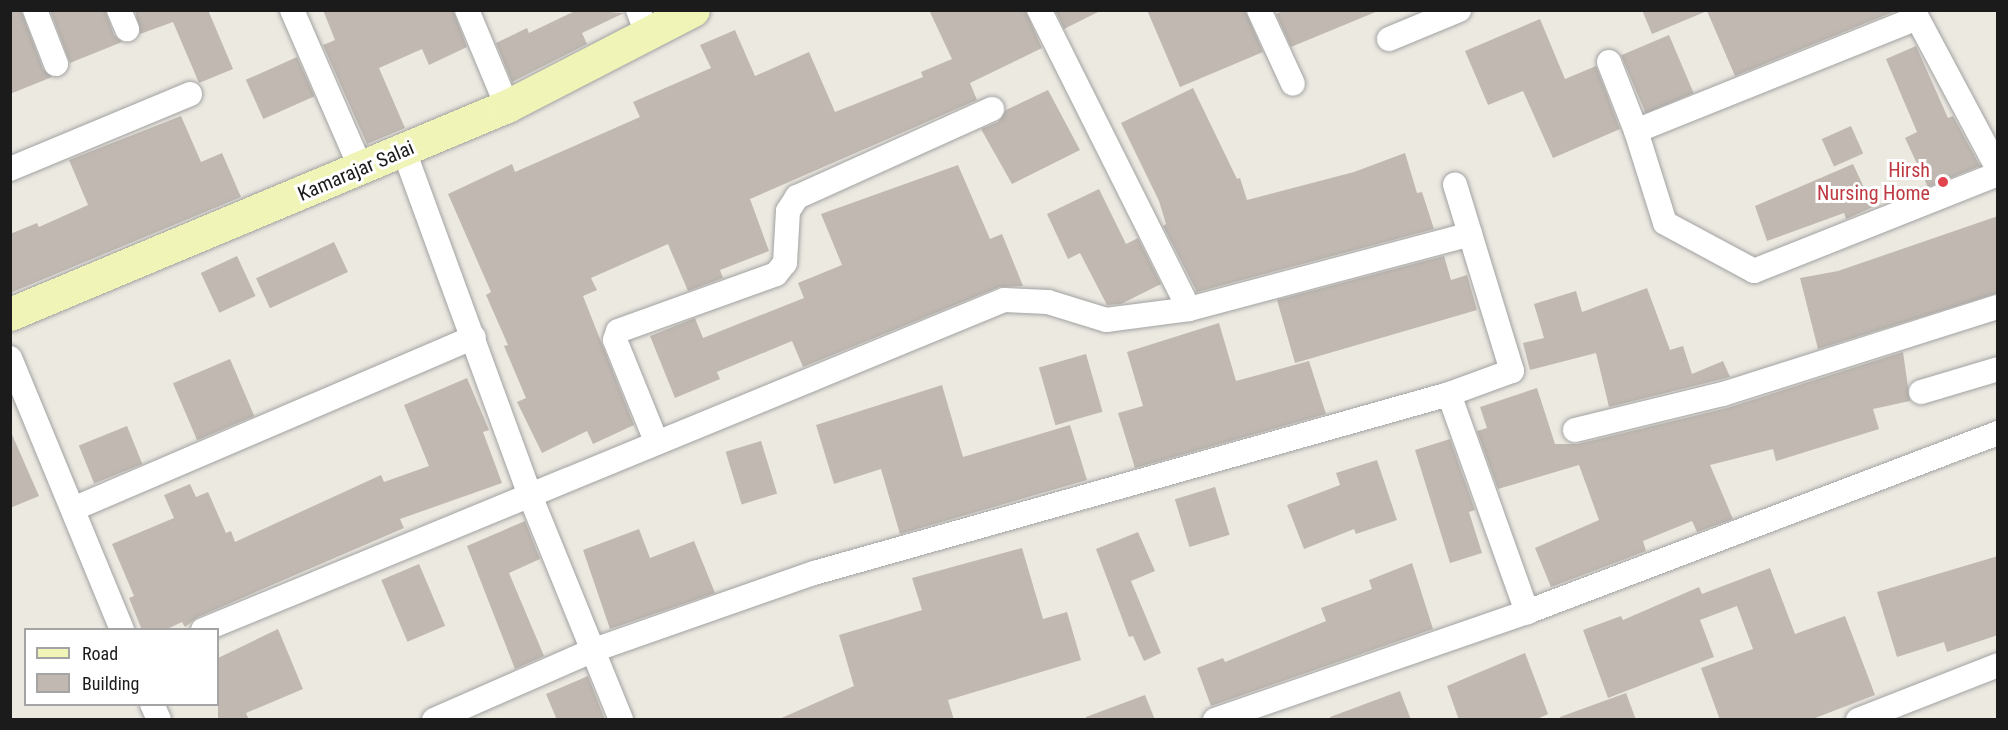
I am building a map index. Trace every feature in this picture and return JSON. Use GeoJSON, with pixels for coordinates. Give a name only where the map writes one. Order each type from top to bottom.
{"type":"FeatureCollection","features":[{"type":"Feature","properties":{"kind":"main road","name":"Kamarajar Salai"},"geometry":{"type":"LineString","coordinates":[[10,314],[362,169],[507,106],[642,21],[693,10]]}},
{"type":"Feature","properties":{"kind":"street"},"geometry":{"type":"LineString","coordinates":[[35,10],[56,64]]}},
{"type":"Feature","properties":{"kind":"street"},"geometry":{"type":"LineString","coordinates":[[291,10],[362,169]]}},
{"type":"Feature","properties":{"kind":"street"},"geometry":{"type":"LineString","coordinates":[[467,10],[507,106]]}},
{"type":"Feature","properties":{"kind":"street"},"geometry":{"type":"LineString","coordinates":[[1039,10],[1190,309]]}},
{"type":"Feature","properties":{"kind":"street"},"geometry":{"type":"LineString","coordinates":[[1259,10],[1293,84]]}},
{"type":"Feature","properties":{"kind":"street"},"geometry":{"type":"LineString","coordinates":[[1389,39],[1459,10]]}},
{"type":"Feature","properties":{"kind":"street"},"geometry":{"type":"LineString","coordinates":[[1636,131],[1914,15],[1998,169]]}},
{"type":"Feature","properties":{"kind":"street"},"geometry":{"type":"LineString","coordinates":[[1609,62],[1636,131],[1665,222],[1754,271],[1998,174]]}},
{"type":"Feature","properties":{"kind":"street"},"geometry":{"type":"LineString","coordinates":[[10,169],[190,94]]}},
{"type":"Feature","properties":{"kind":"street"},"geometry":{"type":"LineString","coordinates":[[656,441],[615,340],[618,331],[776,274],[786,263],[788,211],[797,197],[992,109]]}},
{"type":"Feature","properties":{"kind":"street"},"geometry":{"type":"LineString","coordinates":[[404,151],[474,337],[529,493],[591,651],[621,720]]}},
{"type":"Feature","properties":{"kind":"street"},"geometry":{"type":"LineString","coordinates":[[434,720],[591,651],[814,573],[1449,393],[1512,371],[1455,185]]}},
{"type":"Feature","properties":{"kind":"street"},"geometry":{"type":"LineString","coordinates":[[208,628],[529,493],[1004,300],[1047,302],[1106,320],[1190,309],[1470,234]]}},
{"type":"Feature","properties":{"kind":"street"},"geometry":{"type":"LineString","coordinates":[[1575,430],[1723,394],[1998,307]]}},
{"type":"Feature","properties":{"kind":"street"},"geometry":{"type":"LineString","coordinates":[[73,509],[474,337]]}},
{"type":"Feature","properties":{"kind":"street"},"geometry":{"type":"LineString","coordinates":[[10,358],[121,628]]}},
{"type":"Feature","properties":{"kind":"street"},"geometry":{"type":"LineString","coordinates":[[1921,392],[1998,369]]}},
{"type":"Feature","properties":{"kind":"street"},"geometry":{"type":"LineString","coordinates":[[1449,393],[1527,612]]}},
{"type":"Feature","properties":{"kind":"street"},"geometry":{"type":"LineString","coordinates":[[1215,720],[1527,612],[1998,433]]}},
{"type":"Feature","properties":{"kind":"street"},"geometry":{"type":"LineString","coordinates":[[1858,720],[1998,665]]}},
{"type":"Feature","properties":{"kind":"street"},"geometry":{"type":"LineString","coordinates":[[152,706],[159,720]]}},
{"type":"Feature","properties":{"kind":"building"},"geometry":{"type":"Polygon","coordinates":[[[10,10],[21,10],[43,69],[52,77],[10,94],[10,10]]]}},
{"type":"Feature","properties":{"kind":"building"},"geometry":{"type":"Polygon","coordinates":[[[50,10],[105,10],[114,35],[122,42],[70,63],[50,10]]]}},
{"type":"Feature","properties":{"kind":"building"},"geometry":{"type":"Polygon","coordinates":[[[135,10],[208,10],[233,69],[199,83],[173,22],[140,34],[135,10]]]}},
{"type":"Feature","properties":{"kind":"building"},"geometry":{"type":"Polygon","coordinates":[[[323,10],[453,10],[467,47],[429,65],[422,49],[379,68],[405,128],[367,144],[323,45],[335,40],[323,10]]]}},
{"type":"Feature","properties":{"kind":"building"},"geometry":{"type":"Polygon","coordinates":[[[577,10],[624,13],[582,33],[587,44],[512,82],[496,43],[527,28],[529,33],[577,10]]]}},
{"type":"Feature","properties":{"kind":"building"},"geometry":{"type":"Polygon","coordinates":[[[929,10],[1025,10],[1042,48],[970,83],[977,100],[750,199],[769,251],[720,270],[723,278],[688,291],[668,244],[591,278],[597,290],[583,296],[634,425],[593,444],[587,431],[542,453],[517,402],[526,398],[504,346],[508,345],[486,295],[491,292],[448,194],[512,164],[515,172],[640,117],[633,102],[711,68],[700,45],[735,30],[755,76],[809,52],[835,112],[923,77],[921,72],[952,59],[929,10]]]}},
{"type":"Feature","properties":{"kind":"building"},"geometry":{"type":"Polygon","coordinates":[[[1055,10],[1102,10],[1064,29],[1055,10]]]}},
{"type":"Feature","properties":{"kind":"building"},"geometry":{"type":"Polygon","coordinates":[[[1147,10],[1245,10],[1263,52],[1180,87],[1147,10]]]}},
{"type":"Feature","properties":{"kind":"building"},"geometry":{"type":"Polygon","coordinates":[[[1285,10],[1378,11],[1291,47],[1276,14],[1285,10]]]}},
{"type":"Feature","properties":{"kind":"building"},"geometry":{"type":"Polygon","coordinates":[[[1642,10],[1898,10],[1735,76],[1707,11],[1652,34],[1642,10]]]}},
{"type":"Feature","properties":{"kind":"building"},"geometry":{"type":"Polygon","coordinates":[[[1540,19],[1565,79],[1596,66],[1620,129],[1553,158],[1523,91],[1488,105],[1465,51],[1540,19]]]}},
{"type":"Feature","properties":{"kind":"building"},"geometry":{"type":"Polygon","coordinates":[[[1669,35],[1694,93],[1646,113],[1621,55],[1669,35]]]}},
{"type":"Feature","properties":{"kind":"building"},"geometry":{"type":"Polygon","coordinates":[[[1916,46],[1948,118],[1953,116],[1980,166],[1928,187],[1905,138],[1917,132],[1886,59],[1916,46]]]}},
{"type":"Feature","properties":{"kind":"building"},"geometry":{"type":"Polygon","coordinates":[[[297,57],[314,96],[263,119],[246,80],[297,57]]]}},
{"type":"Feature","properties":{"kind":"building"},"geometry":{"type":"Polygon","coordinates":[[[1193,88],[1237,179],[1240,178],[1247,200],[1354,172],[1405,153],[1417,193],[1422,192],[1434,229],[1197,292],[1163,226],[1166,224],[1159,201],[1121,123],[1193,88]]]}},
{"type":"Feature","properties":{"kind":"building"},"geometry":{"type":"Polygon","coordinates":[[[1048,90],[1080,150],[1012,184],[981,129],[998,122],[1006,110],[1048,90]]]}},
{"type":"Feature","properties":{"kind":"building"},"geometry":{"type":"Polygon","coordinates":[[[181,116],[201,162],[222,153],[241,197],[10,293],[10,234],[37,223],[39,227],[88,205],[69,160],[181,116]]]}},
{"type":"Feature","properties":{"kind":"building"},"geometry":{"type":"Polygon","coordinates":[[[1851,126],[1863,153],[1834,166],[1822,139],[1851,126]]]}},
{"type":"Feature","properties":{"kind":"building"},"geometry":{"type":"Polygon","coordinates":[[[1853,164],[1873,207],[1846,219],[1844,213],[1767,241],[1755,206],[1853,164]]]}},
{"type":"Feature","properties":{"kind":"building"},"geometry":{"type":"Polygon","coordinates":[[[958,165],[990,239],[1002,234],[1023,286],[999,287],[803,367],[792,341],[717,372],[720,379],[675,398],[650,336],[695,318],[703,338],[804,298],[798,283],[842,265],[821,214],[958,165]]]}},
{"type":"Feature","properties":{"kind":"building"},"geometry":{"type":"Polygon","coordinates":[[[1099,189],[1126,244],[1138,238],[1161,284],[1121,304],[1107,305],[1080,253],[1068,259],[1047,214],[1099,189]]]}},
{"type":"Feature","properties":{"kind":"building"},"geometry":{"type":"Polygon","coordinates":[[[1998,216],[1998,293],[1818,349],[1800,278],[1838,271],[1998,216]]]}},
{"type":"Feature","properties":{"kind":"building"},"geometry":{"type":"Polygon","coordinates":[[[334,242],[348,272],[270,308],[256,278],[334,242]]]}},
{"type":"Feature","properties":{"kind":"building"},"geometry":{"type":"Polygon","coordinates":[[[237,256],[256,296],[219,313],[201,273],[237,256]]]}},
{"type":"Feature","properties":{"kind":"building"},"geometry":{"type":"Polygon","coordinates":[[[1444,256],[1451,280],[1467,275],[1477,310],[1295,363],[1277,300],[1444,256]]]}},
{"type":"Feature","properties":{"kind":"building"},"geometry":{"type":"Polygon","coordinates":[[[1647,288],[1670,350],[1683,346],[1692,374],[1723,361],[1730,377],[1609,407],[1596,353],[1530,370],[1523,343],[1544,338],[1534,304],[1576,291],[1582,312],[1647,288]]]}},
{"type":"Feature","properties":{"kind":"building"},"geometry":{"type":"Polygon","coordinates":[[[1219,323],[1236,381],[1309,361],[1326,414],[1135,468],[1118,413],[1143,406],[1127,352],[1219,323]]]}},
{"type":"Feature","properties":{"kind":"building"},"geometry":{"type":"Polygon","coordinates":[[[1903,352],[1910,401],[1873,409],[1879,429],[1776,461],[1773,449],[1710,465],[1733,519],[1697,532],[1692,521],[1643,541],[1646,551],[1551,587],[1535,548],[1599,520],[1579,465],[1498,489],[1477,431],[1487,428],[1480,407],[1537,388],[1555,444],[1578,444],[1727,408],[1903,352]]]}},
{"type":"Feature","properties":{"kind":"building"},"geometry":{"type":"Polygon","coordinates":[[[1086,354],[1103,412],[1055,425],[1039,368],[1086,354]]]}},
{"type":"Feature","properties":{"kind":"building"},"geometry":{"type":"Polygon","coordinates":[[[230,359],[254,416],[197,440],[173,383],[230,359]]]}},
{"type":"Feature","properties":{"kind":"building"},"geometry":{"type":"Polygon","coordinates":[[[467,378],[489,430],[483,432],[502,483],[400,519],[404,528],[198,617],[185,627],[182,622],[169,628],[141,628],[129,598],[134,596],[112,544],[174,518],[164,495],[190,484],[196,497],[208,492],[226,533],[231,531],[235,542],[381,475],[384,482],[429,466],[404,405],[467,378]]]}},
{"type":"Feature","properties":{"kind":"building"},"geometry":{"type":"Polygon","coordinates":[[[942,385],[963,457],[1070,425],[1087,480],[900,534],[881,469],[834,484],[816,425],[942,385]]]}},
{"type":"Feature","properties":{"kind":"building"},"geometry":{"type":"Polygon","coordinates":[[[127,426],[142,464],[94,483],[79,445],[127,426]]]}},
{"type":"Feature","properties":{"kind":"building"},"geometry":{"type":"Polygon","coordinates":[[[10,430],[39,496],[10,508],[10,430]]]}},
{"type":"Feature","properties":{"kind":"building"},"geometry":{"type":"Polygon","coordinates":[[[1450,439],[1475,510],[1469,512],[1482,553],[1450,563],[1415,450],[1450,439]]]}},
{"type":"Feature","properties":{"kind":"building"},"geometry":{"type":"Polygon","coordinates":[[[761,441],[777,494],[742,504],[726,452],[761,441]]]}},
{"type":"Feature","properties":{"kind":"building"},"geometry":{"type":"Polygon","coordinates":[[[1377,460],[1397,520],[1356,534],[1354,529],[1304,549],[1287,505],[1340,485],[1336,473],[1377,460]]]}},
{"type":"Feature","properties":{"kind":"building"},"geometry":{"type":"Polygon","coordinates":[[[1215,487],[1230,535],[1189,547],[1175,499],[1215,487]]]}},
{"type":"Feature","properties":{"kind":"building"},"geometry":{"type":"Polygon","coordinates":[[[525,521],[540,559],[509,573],[544,656],[515,669],[467,546],[525,521]]]}},
{"type":"Feature","properties":{"kind":"building"},"geometry":{"type":"Polygon","coordinates":[[[639,529],[650,558],[694,541],[715,593],[610,629],[583,550],[639,529]]]}},
{"type":"Feature","properties":{"kind":"building"},"geometry":{"type":"Polygon","coordinates":[[[1138,532],[1155,571],[1131,581],[1161,653],[1144,661],[1133,636],[1129,637],[1096,549],[1138,532]]]}},
{"type":"Feature","properties":{"kind":"building"},"geometry":{"type":"Polygon","coordinates":[[[1022,548],[1043,619],[1067,612],[1081,660],[948,700],[954,720],[777,720],[854,686],[839,635],[922,610],[912,578],[1022,548]]]}},
{"type":"Feature","properties":{"kind":"building"},"geometry":{"type":"Polygon","coordinates":[[[1998,556],[1998,635],[1947,652],[1944,642],[1897,657],[1877,592],[1998,556]]]}},
{"type":"Feature","properties":{"kind":"building"},"geometry":{"type":"Polygon","coordinates":[[[1412,563],[1433,629],[1211,706],[1197,668],[1223,658],[1225,662],[1326,621],[1321,608],[1372,589],[1369,580],[1412,563]]]}},
{"type":"Feature","properties":{"kind":"building"},"geometry":{"type":"Polygon","coordinates":[[[419,564],[445,626],[407,642],[381,580],[419,564]]]}},
{"type":"Feature","properties":{"kind":"building"},"geometry":{"type":"Polygon","coordinates":[[[1770,568],[1795,634],[1845,616],[1875,695],[1810,720],[1720,720],[1701,668],[1753,649],[1737,606],[1700,620],[1714,657],[1608,698],[1583,630],[1621,616],[1623,620],[1699,587],[1702,594],[1770,568]]]}},
{"type":"Feature","properties":{"kind":"building"},"geometry":{"type":"Polygon","coordinates":[[[278,629],[303,689],[246,713],[249,720],[218,720],[219,658],[278,629]]]}},
{"type":"Feature","properties":{"kind":"building"},"geometry":{"type":"Polygon","coordinates":[[[1525,653],[1548,714],[1535,720],[1459,720],[1447,686],[1525,653]]]}},
{"type":"Feature","properties":{"kind":"building"},"geometry":{"type":"Polygon","coordinates":[[[588,676],[605,720],[557,720],[546,694],[588,676]]]}},
{"type":"Feature","properties":{"kind":"building"},"geometry":{"type":"Polygon","coordinates":[[[1400,691],[1411,720],[1330,720],[1330,717],[1400,691]]]}},
{"type":"Feature","properties":{"kind":"building"},"geometry":{"type":"Polygon","coordinates":[[[1626,693],[1636,720],[1561,720],[1560,717],[1626,693]]]}},
{"type":"Feature","properties":{"kind":"building"},"geometry":{"type":"Polygon","coordinates":[[[1145,695],[1155,720],[1086,720],[1086,717],[1145,695]]]}},
{"type":"Feature","properties":{"kind":"place","name":"Hirsh Nursing Home"},"geometry":{"type":"Point","coordinates":[1943,182]}}]}
